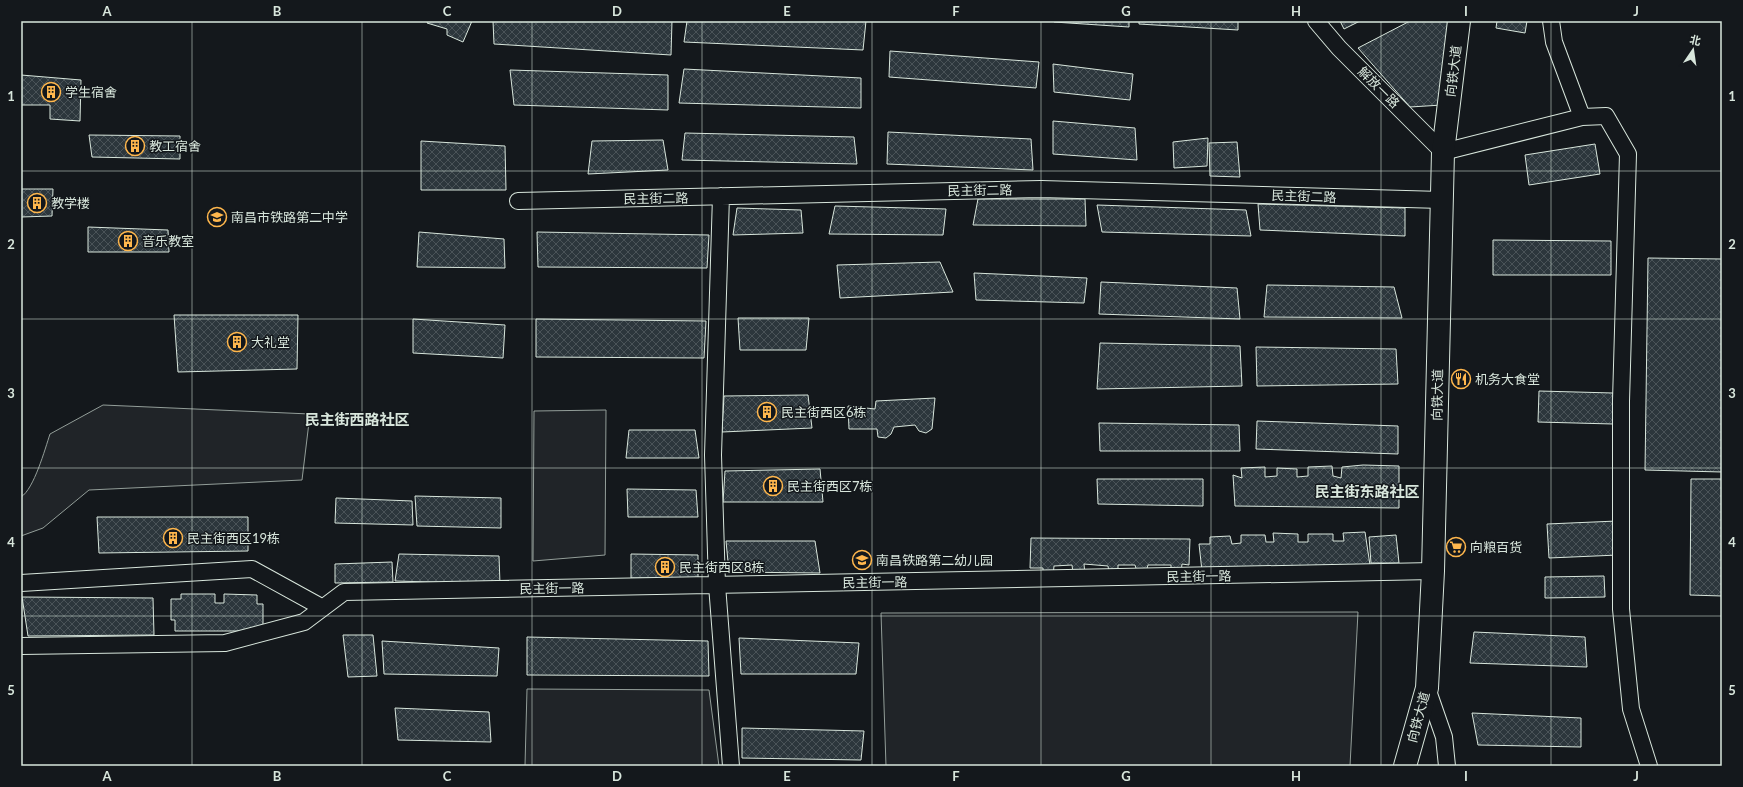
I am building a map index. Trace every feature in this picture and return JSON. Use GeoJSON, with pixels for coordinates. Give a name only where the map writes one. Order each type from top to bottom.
{"type":"FeatureCollection","features":[{"type":"Feature","properties":{"kind":"street","name":"解放一路"},"geometry":{"type":"LineString","coordinates":[[1316,21],[1339,48],[1444,152]]}},
{"type":"Feature","properties":{"kind":"street","name":"向铁大道"},"geometry":{"type":"LineString","coordinates":[[1405,766],[1427,688],[1433,571],[1444,152],[1459,21]]}},
{"type":"Feature","properties":{"kind":"street"},"geometry":{"type":"LineString","coordinates":[[1552,21],[1554,42],[1582,117]]}},
{"type":"Feature","properties":{"kind":"street"},"geometry":{"type":"LineString","coordinates":[[1444,152],[1582,117],[1606,116],[1628,154],[1621,401],[1621,609],[1631,709],[1649,766]]}},
{"type":"Feature","properties":{"kind":"street","name":"民主街二路"},"geometry":{"type":"LineString","coordinates":[[518,201],[1040,189],[1442,200]]}},
{"type":"Feature","properties":{"kind":"street"},"geometry":{"type":"LineString","coordinates":[[721,196],[714,455],[717,585],[732,766]]}},
{"type":"Feature","properties":{"kind":"street"},"geometry":{"type":"LineString","coordinates":[[21,583],[252,569],[323,608]]}},
{"type":"Feature","properties":{"kind":"street","name":"民主街一路"},"geometry":{"type":"LineString","coordinates":[[21,646],[225,643],[304,622],[344,592],[1433,571]]}},
{"type":"Feature","properties":{"kind":"street"},"geometry":{"type":"LineString","coordinates":[[1427,688],[1444,737],[1447,766]]}},
{"type":"Feature","properties":{"kind":"shaded area"},"geometry":{"type":"Polygon","coordinates":[[[103,405],[310,414],[302,480],[89,490],[43,528],[21,536],[21,497],[26,493],[35,478],[50,434],[103,405]]]}},
{"type":"Feature","properties":{"kind":"shaded area"},"geometry":{"type":"Polygon","coordinates":[[[606,410],[605,555],[533,561],[534,411],[606,410]]]}},
{"type":"Feature","properties":{"kind":"shaded area"},"geometry":{"type":"Polygon","coordinates":[[[1358,612],[1350,766],[886,766],[881,613],[1358,612]]]}},
{"type":"Feature","properties":{"kind":"shaded area"},"geometry":{"type":"Polygon","coordinates":[[[527,689],[709,690],[719,766],[525,766],[527,689]]]}},
{"type":"Feature","properties":{"kind":"building"},"geometry":{"type":"Polygon","coordinates":[[[428,21],[472,21],[463,42],[447,35],[447,29],[427,23],[428,21]]]}},
{"type":"Feature","properties":{"kind":"building"},"geometry":{"type":"Polygon","coordinates":[[[493,21],[672,21],[671,55],[494,44],[493,21]]]}},
{"type":"Feature","properties":{"kind":"building"},"geometry":{"type":"Polygon","coordinates":[[[687,21],[866,21],[863,50],[684,42],[687,21]]]}},
{"type":"Feature","properties":{"kind":"building"},"geometry":{"type":"Polygon","coordinates":[[[1129,21],[1129,27],[1054,22],[1129,21]]]}},
{"type":"Feature","properties":{"kind":"building"},"geometry":{"type":"Polygon","coordinates":[[[1139,21],[1238,21],[1238,30],[1139,24],[1139,21]]]}},
{"type":"Feature","properties":{"kind":"building"},"geometry":{"type":"Polygon","coordinates":[[[1340,21],[1360,21],[1344,29],[1340,21]]]}},
{"type":"Feature","properties":{"kind":"building"},"geometry":{"type":"Polygon","coordinates":[[[1410,21],[1454,21],[1442,105],[1410,107],[1358,48],[1410,21]]]}},
{"type":"Feature","properties":{"kind":"building"},"geometry":{"type":"Polygon","coordinates":[[[1497,21],[1527,21],[1525,33],[1496,28],[1497,21]]]}},
{"type":"Feature","properties":{"kind":"building"},"geometry":{"type":"Polygon","coordinates":[[[890,51],[1039,62],[1036,88],[889,77],[890,51]]]}},
{"type":"Feature","properties":{"kind":"building"},"geometry":{"type":"Polygon","coordinates":[[[1053,64],[1133,74],[1130,100],[1054,92],[1053,64]]]}},
{"type":"Feature","properties":{"kind":"building"},"geometry":{"type":"Polygon","coordinates":[[[684,69],[861,78],[861,108],[679,103],[684,69]]]}},
{"type":"Feature","properties":{"kind":"building"},"geometry":{"type":"Polygon","coordinates":[[[510,70],[668,75],[668,110],[514,105],[510,70]]]}},
{"type":"Feature","properties":{"kind":"building","name":"学生宿舍"},"geometry":{"type":"Polygon","coordinates":[[[21,75],[81,80],[80,121],[50,119],[50,105],[21,105],[21,75]]]}},
{"type":"Feature","properties":{"kind":"building"},"geometry":{"type":"Polygon","coordinates":[[[1053,121],[1135,128],[1137,160],[1053,154],[1053,121]]]}},
{"type":"Feature","properties":{"kind":"building"},"geometry":{"type":"Polygon","coordinates":[[[888,132],[1031,139],[1033,170],[887,164],[888,132]]]}},
{"type":"Feature","properties":{"kind":"building"},"geometry":{"type":"Polygon","coordinates":[[[685,133],[854,137],[857,164],[682,160],[685,133]]]}},
{"type":"Feature","properties":{"kind":"building","name":"教工宿舍"},"geometry":{"type":"Polygon","coordinates":[[[89,135],[180,136],[180,159],[92,157],[89,135]]]}},
{"type":"Feature","properties":{"kind":"building"},"geometry":{"type":"Polygon","coordinates":[[[1208,138],[1207,166],[1174,168],[1173,142],[1208,138]]]}},
{"type":"Feature","properties":{"kind":"building"},"geometry":{"type":"Polygon","coordinates":[[[663,140],[668,170],[588,174],[592,141],[663,140]]]}},
{"type":"Feature","properties":{"kind":"building"},"geometry":{"type":"Polygon","coordinates":[[[421,141],[505,146],[506,190],[421,190],[421,141]]]}},
{"type":"Feature","properties":{"kind":"building"},"geometry":{"type":"Polygon","coordinates":[[[1237,142],[1240,177],[1210,176],[1209,143],[1237,142]]]}},
{"type":"Feature","properties":{"kind":"building"},"geometry":{"type":"Polygon","coordinates":[[[1595,144],[1600,174],[1529,185],[1525,155],[1595,144]]]}},
{"type":"Feature","properties":{"kind":"building","name":"教学楼"},"geometry":{"type":"Polygon","coordinates":[[[21,189],[53,189],[52,216],[21,217],[21,189]]]}},
{"type":"Feature","properties":{"kind":"building"},"geometry":{"type":"Polygon","coordinates":[[[978,199],[1085,199],[1086,226],[973,225],[978,199]]]}},
{"type":"Feature","properties":{"kind":"building"},"geometry":{"type":"Polygon","coordinates":[[[1258,204],[1405,208],[1405,236],[1260,230],[1258,204]]]}},
{"type":"Feature","properties":{"kind":"building"},"geometry":{"type":"Polygon","coordinates":[[[1097,205],[1246,210],[1251,236],[1102,232],[1097,205]]]}},
{"type":"Feature","properties":{"kind":"building"},"geometry":{"type":"Polygon","coordinates":[[[835,206],[946,209],[943,235],[829,234],[835,206]]]}},
{"type":"Feature","properties":{"kind":"building"},"geometry":{"type":"Polygon","coordinates":[[[737,208],[801,210],[803,233],[733,235],[737,208]]]}},
{"type":"Feature","properties":{"kind":"building","name":"音乐教室"},"geometry":{"type":"Polygon","coordinates":[[[88,227],[168,230],[169,252],[88,252],[88,227]]]}},
{"type":"Feature","properties":{"kind":"building"},"geometry":{"type":"Polygon","coordinates":[[[419,232],[504,239],[505,268],[417,267],[419,232]]]}},
{"type":"Feature","properties":{"kind":"building"},"geometry":{"type":"Polygon","coordinates":[[[537,232],[709,235],[707,268],[538,267],[537,232]]]}},
{"type":"Feature","properties":{"kind":"building"},"geometry":{"type":"Polygon","coordinates":[[[1493,240],[1611,241],[1611,275],[1493,275],[1493,240]]]}},
{"type":"Feature","properties":{"kind":"building"},"geometry":{"type":"Polygon","coordinates":[[[1648,258],[1722,259],[1722,472],[1645,470],[1648,258]]]}},
{"type":"Feature","properties":{"kind":"building"},"geometry":{"type":"Polygon","coordinates":[[[940,262],[953,292],[840,298],[837,265],[940,262]]]}},
{"type":"Feature","properties":{"kind":"building"},"geometry":{"type":"Polygon","coordinates":[[[974,273],[1087,278],[1084,303],[976,300],[974,273]]]}},
{"type":"Feature","properties":{"kind":"building"},"geometry":{"type":"Polygon","coordinates":[[[1101,282],[1237,288],[1240,319],[1099,314],[1101,282]]]}},
{"type":"Feature","properties":{"kind":"building"},"geometry":{"type":"Polygon","coordinates":[[[1267,285],[1394,287],[1402,318],[1264,317],[1267,285]]]}},
{"type":"Feature","properties":{"kind":"building","name":"大礼堂"},"geometry":{"type":"Polygon","coordinates":[[[174,315],[298,315],[297,369],[178,372],[174,315]]]}},
{"type":"Feature","properties":{"kind":"building"},"geometry":{"type":"Polygon","coordinates":[[[738,318],[809,318],[806,350],[740,350],[738,318]]]}},
{"type":"Feature","properties":{"kind":"building"},"geometry":{"type":"Polygon","coordinates":[[[413,319],[505,325],[503,358],[413,353],[413,319]]]}},
{"type":"Feature","properties":{"kind":"building"},"geometry":{"type":"Polygon","coordinates":[[[536,319],[706,321],[704,358],[536,357],[536,319]]]}},
{"type":"Feature","properties":{"kind":"building"},"geometry":{"type":"Polygon","coordinates":[[[1100,343],[1240,346],[1242,386],[1097,389],[1100,343]]]}},
{"type":"Feature","properties":{"kind":"building"},"geometry":{"type":"Polygon","coordinates":[[[1256,347],[1396,349],[1398,384],[1257,386],[1256,347]]]}},
{"type":"Feature","properties":{"kind":"building"},"geometry":{"type":"Polygon","coordinates":[[[1539,391],[1613,393],[1613,424],[1538,422],[1539,391]]]}},
{"type":"Feature","properties":{"kind":"building","name":"民主街西区6栋"},"geometry":{"type":"Polygon","coordinates":[[[808,395],[812,428],[722,432],[724,396],[808,395]]]}},
{"type":"Feature","properties":{"kind":"building"},"geometry":{"type":"Polygon","coordinates":[[[935,398],[932,429],[926,433],[919,431],[915,425],[894,427],[891,434],[886,438],[878,437],[877,429],[849,429],[848,406],[875,409],[876,401],[935,398]]]}},
{"type":"Feature","properties":{"kind":"building"},"geometry":{"type":"Polygon","coordinates":[[[1257,421],[1398,426],[1398,454],[1256,449],[1257,421]]]}},
{"type":"Feature","properties":{"kind":"building"},"geometry":{"type":"Polygon","coordinates":[[[1099,423],[1239,425],[1240,451],[1100,451],[1099,423]]]}},
{"type":"Feature","properties":{"kind":"building"},"geometry":{"type":"Polygon","coordinates":[[[629,430],[695,430],[699,458],[626,458],[629,430]]]}},
{"type":"Feature","properties":{"kind":"building"},"geometry":{"type":"Polygon","coordinates":[[[1363,465],[1399,466],[1399,508],[1235,506],[1233,475],[1242,478],[1241,468],[1265,467],[1265,477],[1277,476],[1277,468],[1297,469],[1297,477],[1308,476],[1308,467],[1332,466],[1333,476],[1341,478],[1342,467],[1363,465]]]}},
{"type":"Feature","properties":{"kind":"building","name":"民主街西区7栋"},"geometry":{"type":"Polygon","coordinates":[[[820,469],[823,502],[723,502],[725,471],[820,469]]]}},
{"type":"Feature","properties":{"kind":"building"},"geometry":{"type":"Polygon","coordinates":[[[1097,479],[1203,479],[1203,506],[1098,504],[1097,479]]]}},
{"type":"Feature","properties":{"kind":"building"},"geometry":{"type":"Polygon","coordinates":[[[1691,479],[1722,479],[1722,596],[1690,595],[1691,479]]]}},
{"type":"Feature","properties":{"kind":"building"},"geometry":{"type":"Polygon","coordinates":[[[627,489],[696,490],[698,517],[628,517],[627,489]]]}},
{"type":"Feature","properties":{"kind":"building"},"geometry":{"type":"Polygon","coordinates":[[[415,496],[501,498],[501,528],[417,526],[415,496]]]}},
{"type":"Feature","properties":{"kind":"building"},"geometry":{"type":"Polygon","coordinates":[[[336,498],[412,501],[413,525],[335,523],[336,498]]]}},
{"type":"Feature","properties":{"kind":"building","name":"民主街西区19栋"},"geometry":{"type":"Polygon","coordinates":[[[97,517],[248,517],[248,551],[99,553],[97,517]]]}},
{"type":"Feature","properties":{"kind":"building"},"geometry":{"type":"Polygon","coordinates":[[[1617,521],[1618,555],[1549,558],[1547,524],[1617,521]]]}},
{"type":"Feature","properties":{"kind":"building"},"geometry":{"type":"Polygon","coordinates":[[[1365,532],[1370,565],[1202,571],[1199,544],[1210,544],[1210,537],[1230,536],[1232,544],[1241,543],[1241,535],[1265,535],[1266,542],[1274,542],[1273,533],[1298,534],[1298,542],[1308,542],[1308,534],[1333,534],[1333,541],[1344,541],[1343,533],[1365,532]]]}},
{"type":"Feature","properties":{"kind":"building"},"geometry":{"type":"Polygon","coordinates":[[[1396,535],[1399,563],[1371,563],[1369,537],[1396,535]]]}},
{"type":"Feature","properties":{"kind":"building"},"geometry":{"type":"Polygon","coordinates":[[[1031,538],[1190,539],[1189,565],[1182,564],[1181,573],[1171,573],[1171,565],[1148,565],[1146,572],[1137,572],[1135,565],[1118,565],[1118,574],[1109,572],[1108,566],[1084,564],[1085,575],[1073,573],[1072,565],[1054,566],[1053,576],[1043,575],[1043,568],[1030,568],[1031,538]]]}},
{"type":"Feature","properties":{"kind":"building"},"geometry":{"type":"Polygon","coordinates":[[[726,541],[815,541],[820,573],[729,572],[726,541]]]}},
{"type":"Feature","properties":{"kind":"building"},"geometry":{"type":"Polygon","coordinates":[[[399,554],[499,556],[500,584],[395,581],[399,554]]]}},
{"type":"Feature","properties":{"kind":"building","name":"民主街西区8栋"},"geometry":{"type":"Polygon","coordinates":[[[631,554],[698,555],[698,578],[631,578],[631,554]]]}},
{"type":"Feature","properties":{"kind":"building"},"geometry":{"type":"Polygon","coordinates":[[[392,562],[393,582],[335,583],[335,564],[392,562]]]}},
{"type":"Feature","properties":{"kind":"building"},"geometry":{"type":"Polygon","coordinates":[[[1604,576],[1605,597],[1545,598],[1545,577],[1604,576]]]}},
{"type":"Feature","properties":{"kind":"building"},"geometry":{"type":"Polygon","coordinates":[[[181,594],[215,594],[215,603],[224,603],[224,594],[257,595],[257,604],[263,604],[263,631],[175,631],[175,620],[171,620],[171,599],[181,599],[181,594]]]}},
{"type":"Feature","properties":{"kind":"building"},"geometry":{"type":"Polygon","coordinates":[[[22,597],[153,598],[154,635],[28,636],[22,597]]]}},
{"type":"Feature","properties":{"kind":"building"},"geometry":{"type":"Polygon","coordinates":[[[1474,632],[1585,637],[1587,667],[1470,663],[1474,632]]]}},
{"type":"Feature","properties":{"kind":"building"},"geometry":{"type":"Polygon","coordinates":[[[343,635],[373,635],[377,676],[348,677],[343,635]]]}},
{"type":"Feature","properties":{"kind":"building"},"geometry":{"type":"Polygon","coordinates":[[[527,637],[708,641],[709,676],[527,675],[527,637]]]}},
{"type":"Feature","properties":{"kind":"building"},"geometry":{"type":"Polygon","coordinates":[[[739,638],[859,643],[856,674],[741,674],[739,638]]]}},
{"type":"Feature","properties":{"kind":"building"},"geometry":{"type":"Polygon","coordinates":[[[382,641],[499,648],[497,676],[384,674],[382,641]]]}},
{"type":"Feature","properties":{"kind":"building"},"geometry":{"type":"Polygon","coordinates":[[[395,708],[489,712],[491,742],[398,740],[395,708]]]}},
{"type":"Feature","properties":{"kind":"building"},"geometry":{"type":"Polygon","coordinates":[[[1472,713],[1581,718],[1581,747],[1478,745],[1472,713]]]}},
{"type":"Feature","properties":{"kind":"building"},"geometry":{"type":"Polygon","coordinates":[[[742,728],[864,731],[861,760],[742,758],[742,728]]]}},
{"type":"Feature","properties":{"kind":"place","name":"学生宿舍"},"geometry":{"type":"Point","coordinates":[51,92]}},
{"type":"Feature","properties":{"kind":"place","name":"教工宿舍"},"geometry":{"type":"Point","coordinates":[135,146]}},
{"type":"Feature","properties":{"kind":"place","name":"教学楼"},"geometry":{"type":"Point","coordinates":[37,203]}},
{"type":"Feature","properties":{"kind":"place","name":"南昌市铁路第二中学"},"geometry":{"type":"Point","coordinates":[217,217]}},
{"type":"Feature","properties":{"kind":"place","name":"音乐教室"},"geometry":{"type":"Point","coordinates":[128,241]}},
{"type":"Feature","properties":{"kind":"place","name":"大礼堂"},"geometry":{"type":"Point","coordinates":[237,342]}},
{"type":"Feature","properties":{"kind":"place","name":"机务大食堂"},"geometry":{"type":"Point","coordinates":[1461,379]}},
{"type":"Feature","properties":{"kind":"place","name":"民主街西区6栋"},"geometry":{"type":"Point","coordinates":[767,412]}},
{"type":"Feature","properties":{"kind":"place","name":"民主街西区7栋"},"geometry":{"type":"Point","coordinates":[773,486]}},
{"type":"Feature","properties":{"kind":"place","name":"民主街西区19栋"},"geometry":{"type":"Point","coordinates":[173,538]}},
{"type":"Feature","properties":{"kind":"place","name":"向粮百货"},"geometry":{"type":"Point","coordinates":[1456,547]}},
{"type":"Feature","properties":{"kind":"place","name":"南昌铁路第二幼儿园"},"geometry":{"type":"Point","coordinates":[862,560]}},
{"type":"Feature","properties":{"kind":"place","name":"民主街西区8栋"},"geometry":{"type":"Point","coordinates":[665,567]}},
{"type":"Feature","properties":{"kind":"district","name":"民主街西路社区"},"geometry":{"type":"Point","coordinates":[357,419]}},
{"type":"Feature","properties":{"kind":"district","name":"民主街东路社区"},"geometry":{"type":"Point","coordinates":[1367,491]}}]}
